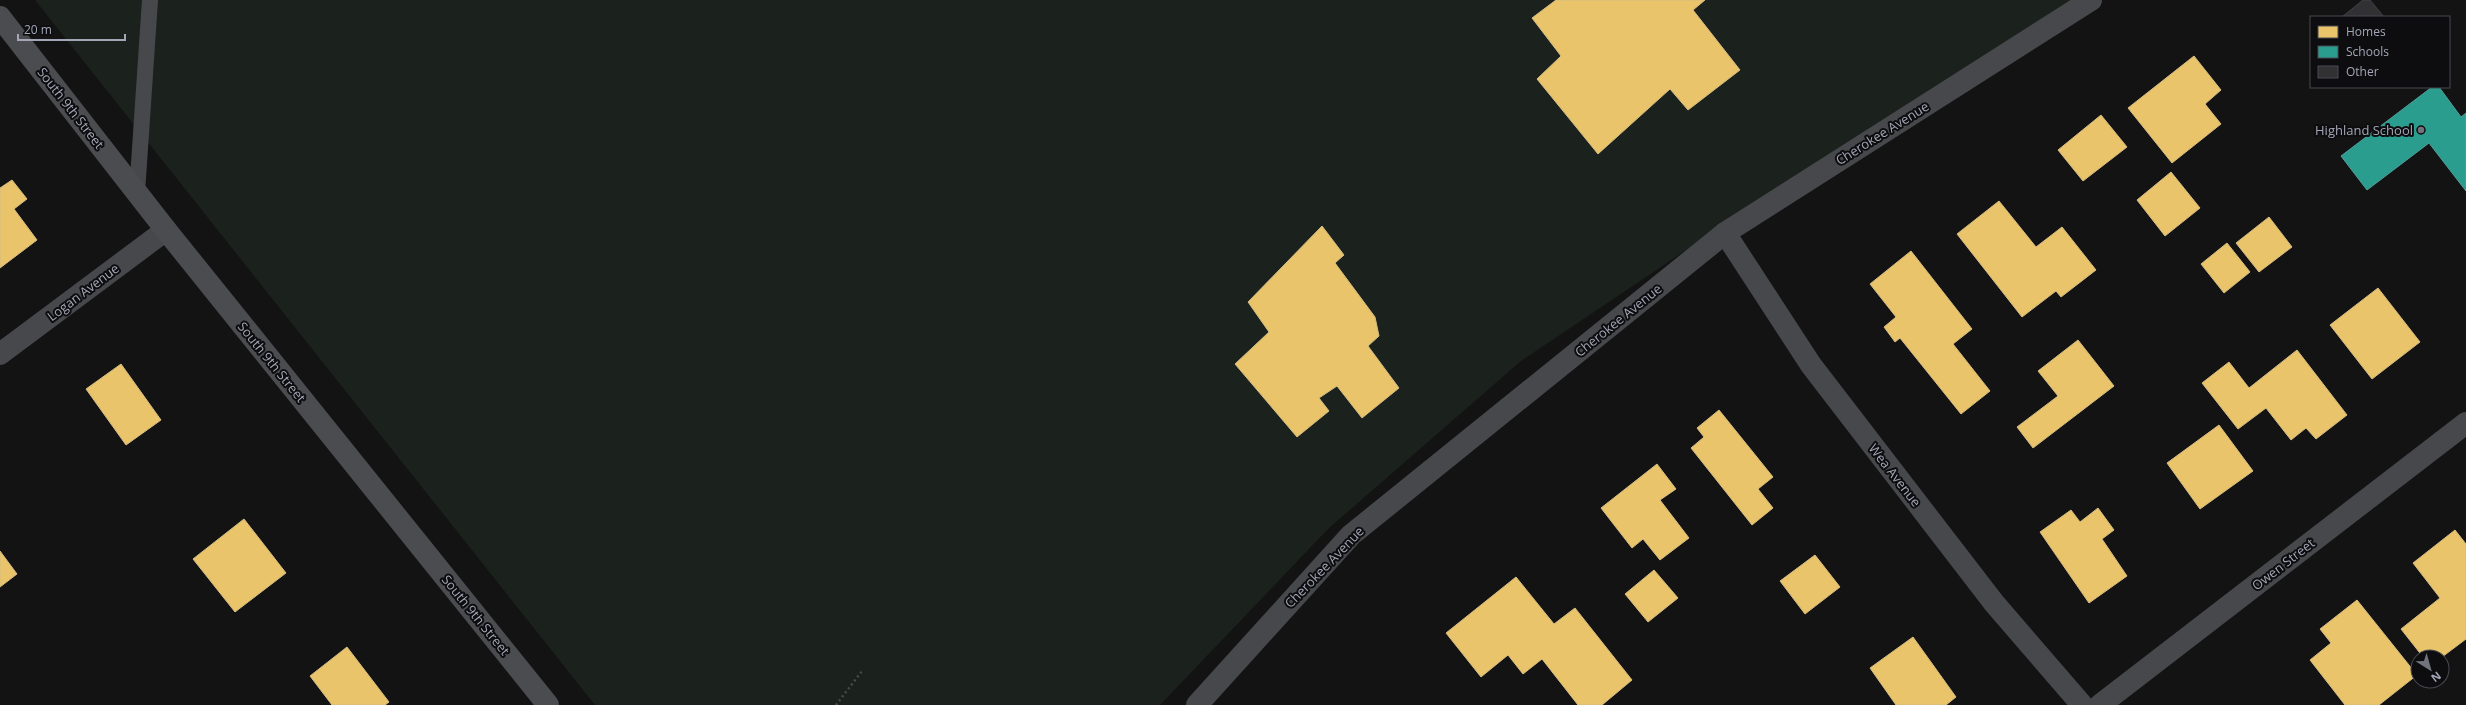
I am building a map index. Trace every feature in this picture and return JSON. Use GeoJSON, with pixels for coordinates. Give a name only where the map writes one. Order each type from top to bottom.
{"type":"FeatureCollection","features":[{"type":"Feature","properties":{"kind":"street","name":"Cherokee Avenue"},"geometry":{"type":"LineString","coordinates":[[1197,705],[1352,535],[1725,233],[2091,0]]}},
{"type":"Feature","properties":{"kind":"street","name":"South 9th Street"},"geometry":{"type":"LineString","coordinates":[[0,17],[166,230],[548,705]]}},
{"type":"Feature","properties":{"kind":"street","name":"Logan Avenue"},"geometry":{"type":"LineString","coordinates":[[0,354],[166,230]]}},
{"type":"Feature","properties":{"kind":"street","name":"Wea Avenue"},"geometry":{"type":"LineString","coordinates":[[1725,233],[1811,365],[1994,603],[2082,705]]}},
{"type":"Feature","properties":{"kind":"street","name":"Owen Street"},"geometry":{"type":"LineString","coordinates":[[2100,705],[2466,423]]}},
{"type":"Feature","properties":{"kind":"lane"},"geometry":{"type":"LineString","coordinates":[[137,193],[150,0]]}},
{"type":"Feature","properties":{"kind":"path"},"geometry":{"type":"LineString","coordinates":[[836,705],[862,671]]}},
{"type":"Feature","properties":{"kind":"shaded area"},"geometry":{"type":"Polygon","coordinates":[[[35,0],[2072,0],[1826,156],[1521,361],[1329,528],[1160,705],[595,705],[35,0]]]}},
{"type":"Feature","properties":{"kind":"building: Homes"},"geometry":{"type":"Polygon","coordinates":[[[1556,0],[1705,0],[1693,10],[1740,70],[1688,110],[1670,89],[1598,154],[1537,79],[1561,56],[1532,18],[1556,0]]]}},
{"type":"Feature","properties":{"kind":"building: Homes"},"geometry":{"type":"Polygon","coordinates":[[[2194,56],[2221,90],[2205,104],[2221,124],[2172,163],[2128,108],[2194,56]]]}},
{"type":"Feature","properties":{"kind":"building: Homes"},"geometry":{"type":"Polygon","coordinates":[[[2101,115],[2127,147],[2083,181],[2058,150],[2101,115]]]}},
{"type":"Feature","properties":{"kind":"building: Homes"},"geometry":{"type":"Polygon","coordinates":[[[2171,172],[2200,208],[2165,236],[2137,200],[2171,172]]]}},
{"type":"Feature","properties":{"kind":"building: Homes"},"geometry":{"type":"Polygon","coordinates":[[[12,180],[27,199],[14,209],[37,240],[0,268],[0,188],[12,180]]]}},
{"type":"Feature","properties":{"kind":"building: Homes"},"geometry":{"type":"Polygon","coordinates":[[[1999,201],[2036,247],[2062,227],[2096,270],[2061,297],[2056,291],[2022,317],[1957,234],[1999,201]]]}},
{"type":"Feature","properties":{"kind":"building: Homes"},"geometry":{"type":"Polygon","coordinates":[[[2269,217],[2292,247],[2259,272],[2236,243],[2269,217]]]}},
{"type":"Feature","properties":{"kind":"building: Homes"},"geometry":{"type":"Polygon","coordinates":[[[1322,226],[1344,255],[1335,263],[1375,317],[1379,336],[1368,346],[1399,388],[1362,418],[1337,386],[1319,398],[1329,411],[1297,437],[1235,364],[1269,332],[1248,302],[1322,226]]]}},
{"type":"Feature","properties":{"kind":"building: Homes"},"geometry":{"type":"Polygon","coordinates":[[[2227,243],[2250,272],[2224,293],[2201,264],[2227,243]]]}},
{"type":"Feature","properties":{"kind":"building: Homes"},"geometry":{"type":"Polygon","coordinates":[[[1911,251],[1972,329],[1953,344],[1990,391],[1961,414],[1900,338],[1895,342],[1884,327],[1896,317],[1870,284],[1911,251]]]}},
{"type":"Feature","properties":{"kind":"building: Homes"},"geometry":{"type":"Polygon","coordinates":[[[2378,288],[2420,342],[2372,379],[2330,325],[2378,288]]]}},
{"type":"Feature","properties":{"kind":"building: Homes"},"geometry":{"type":"Polygon","coordinates":[[[2078,340],[2114,386],[2033,448],[2017,427],[2058,396],[2038,371],[2078,340]]]}},
{"type":"Feature","properties":{"kind":"building: Homes"},"geometry":{"type":"Polygon","coordinates":[[[2297,350],[2347,415],[2316,439],[2306,428],[2291,440],[2266,408],[2238,429],[2202,383],[2229,362],[2249,388],[2297,350]]]}},
{"type":"Feature","properties":{"kind":"building: Homes"},"geometry":{"type":"Polygon","coordinates":[[[121,364],[161,420],[126,445],[86,389],[121,364]]]}},
{"type":"Feature","properties":{"kind":"building: Homes"},"geometry":{"type":"Polygon","coordinates":[[[1719,410],[1773,477],[1758,489],[1773,508],[1752,525],[1691,448],[1704,437],[1697,428],[1719,410]]]}},
{"type":"Feature","properties":{"kind":"building: Homes"},"geometry":{"type":"Polygon","coordinates":[[[2219,425],[2253,471],[2200,509],[2167,463],[2219,425]]]}},
{"type":"Feature","properties":{"kind":"building: Homes"},"geometry":{"type":"Polygon","coordinates":[[[1657,464],[1676,489],[1660,500],[1689,538],[1660,560],[1643,539],[1632,548],[1601,508],[1657,464]]]}},
{"type":"Feature","properties":{"kind":"building: Homes"},"geometry":{"type":"Polygon","coordinates":[[[2098,508],[2114,530],[2102,539],[2127,576],[2089,603],[2040,532],[2071,510],[2080,522],[2098,508]]]}},
{"type":"Feature","properties":{"kind":"building: Homes"},"geometry":{"type":"Polygon","coordinates":[[[244,519],[286,573],[235,612],[193,559],[244,519]]]}},
{"type":"Feature","properties":{"kind":"building: Homes"},"geometry":{"type":"Polygon","coordinates":[[[2455,530],[2466,544],[2466,639],[2450,651],[2450,649],[2417,649],[2401,629],[2440,598],[2413,563],[2455,530]]]}},
{"type":"Feature","properties":{"kind":"building: Homes"},"geometry":{"type":"Polygon","coordinates":[[[0,551],[17,574],[0,587],[0,551]]]}},
{"type":"Feature","properties":{"kind":"building: Homes"},"geometry":{"type":"Polygon","coordinates":[[[1815,555],[1840,587],[1805,614],[1780,581],[1815,555]]]}},
{"type":"Feature","properties":{"kind":"building: Homes"},"geometry":{"type":"Polygon","coordinates":[[[1654,570],[1678,598],[1648,622],[1625,594],[1654,570]]]}},
{"type":"Feature","properties":{"kind":"building: Homes"},"geometry":{"type":"Polygon","coordinates":[[[1516,577],[1554,624],[1575,608],[1632,680],[1602,705],[1578,705],[1542,659],[1523,674],[1508,655],[1481,677],[1446,633],[1516,577]]]}},
{"type":"Feature","properties":{"kind":"building: Homes"},"geometry":{"type":"Polygon","coordinates":[[[2357,600],[2410,666],[2410,681],[2379,705],[2345,705],[2310,660],[2331,643],[2320,629],[2357,600]]]}},
{"type":"Feature","properties":{"kind":"building: Homes"},"geometry":{"type":"Polygon","coordinates":[[[1913,637],[1956,697],[1946,705],[1896,705],[1870,668],[1913,637]]]}},
{"type":"Feature","properties":{"kind":"building: Homes"},"geometry":{"type":"Polygon","coordinates":[[[347,647],[389,702],[385,705],[332,705],[310,676],[347,647]]]}},
{"type":"Feature","properties":{"kind":"building: Schools","name":"Highland School"},"geometry":{"type":"Polygon","coordinates":[[[2431,88],[2440,88],[2461,117],[2466,113],[2466,191],[2429,143],[2367,190],[2341,156],[2431,88]]]}},
{"type":"Feature","properties":{"kind":"building: Other"},"geometry":{"type":"Polygon","coordinates":[[[2363,0],[2370,0],[2383,16],[2343,16],[2363,0]]]}},
{"type":"Feature","properties":{"kind":"place","name":"Highland School"},"geometry":{"type":"Point","coordinates":[2421,130]}}]}
